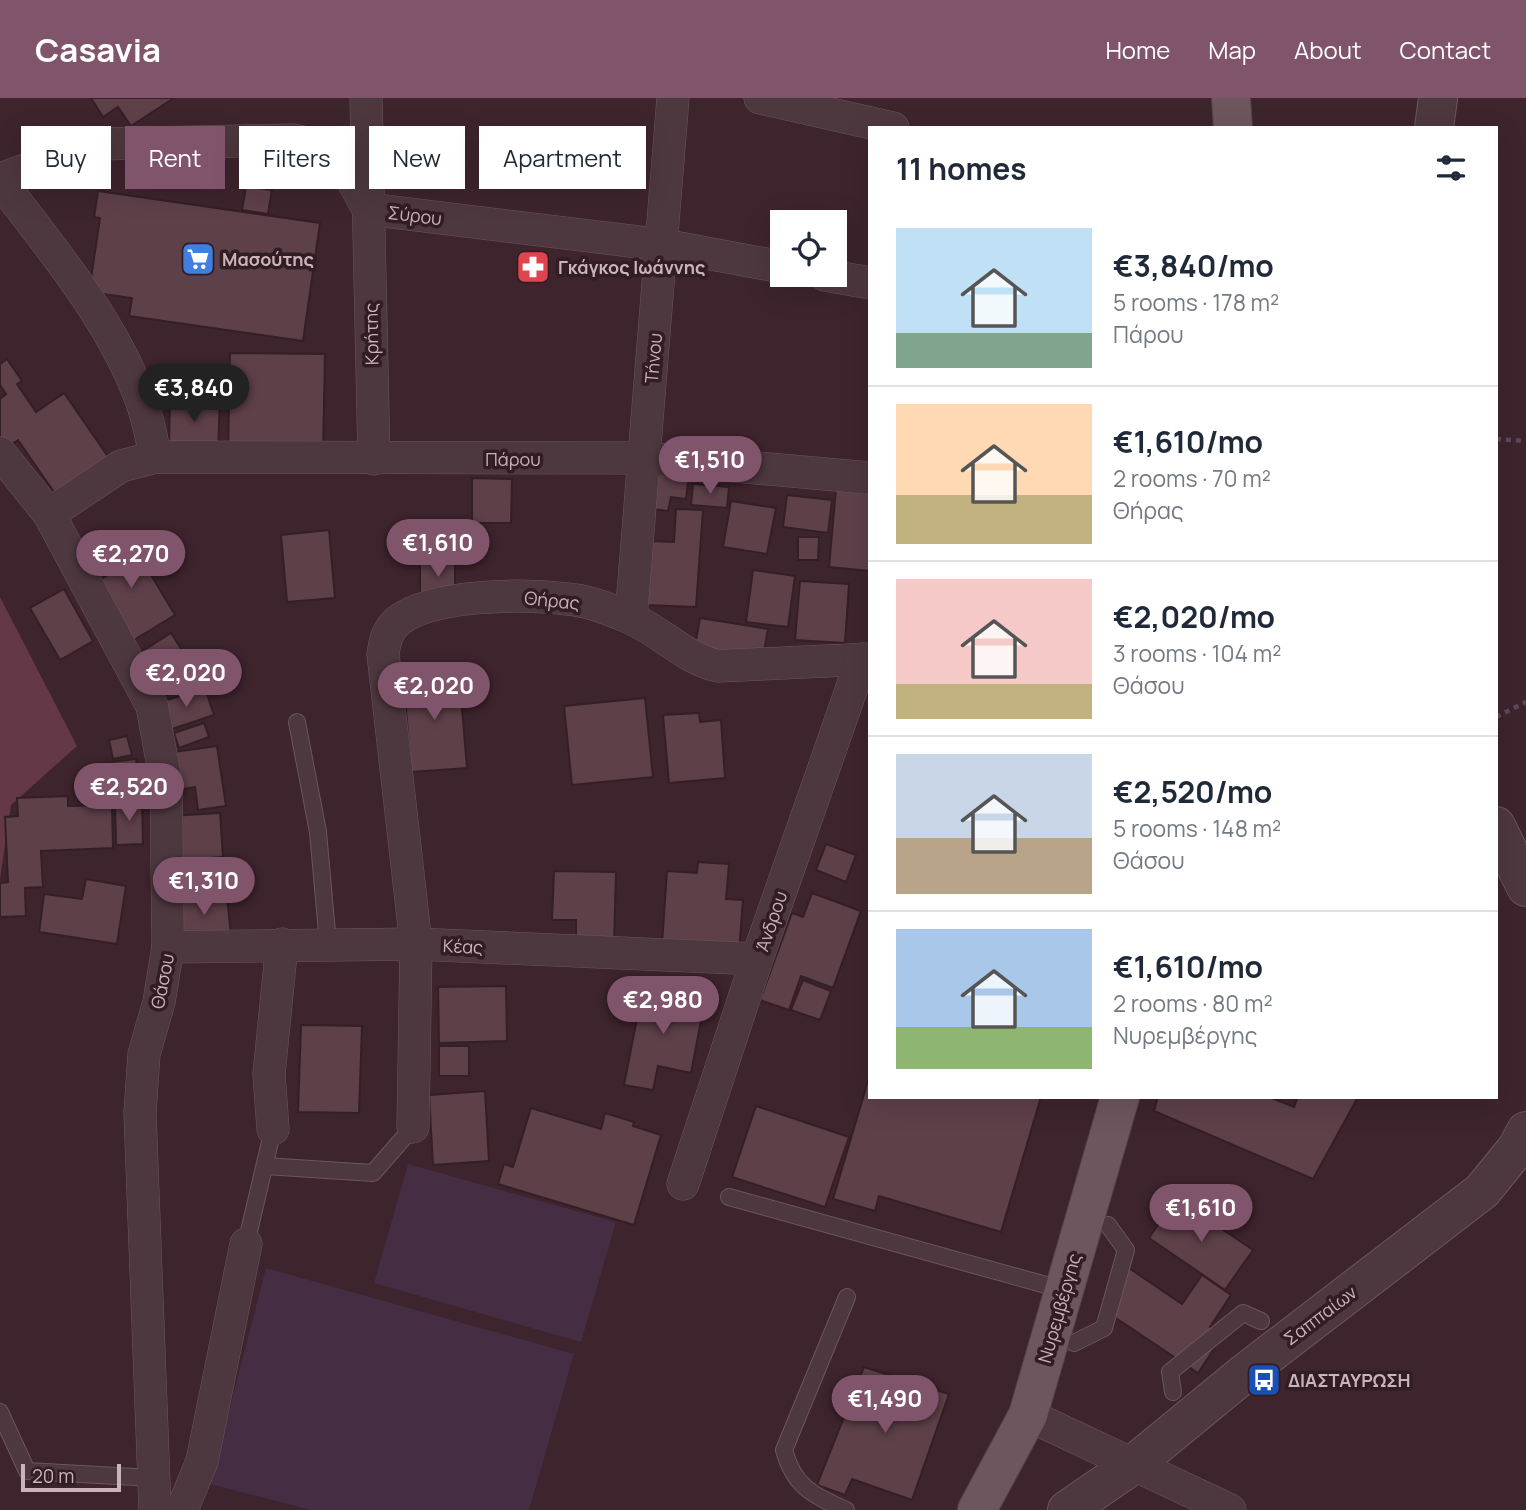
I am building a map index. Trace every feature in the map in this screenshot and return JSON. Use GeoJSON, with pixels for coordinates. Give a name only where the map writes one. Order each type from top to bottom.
{"type":"FeatureCollection","features":[{"type":"Feature","properties":{"kind":"main road"},"geometry":{"type":"LineString","coordinates":[[1231,98],[1233,126]]}},
{"type":"Feature","properties":{"kind":"main road","name":"Νυρεμβέργης"},"geometry":{"type":"LineString","coordinates":[[977,1510],[1028,1415],[1119,1099]]}},
{"type":"Feature","properties":{"kind":"street"},"geometry":{"type":"LineString","coordinates":[[366,98],[368,209]]}},
{"type":"Feature","properties":{"kind":"street","name":"Τήνου"},"geometry":{"type":"LineString","coordinates":[[632,618],[673,98]]}},
{"type":"Feature","properties":{"kind":"street"},"geometry":{"type":"LineString","coordinates":[[760,98],[884,126]]}},
{"type":"Feature","properties":{"kind":"street"},"geometry":{"type":"LineString","coordinates":[[1434,126],[1438,98]]}},
{"type":"Feature","properties":{"kind":"street","name":"Σύρου"},"geometry":{"type":"LineString","coordinates":[[0,180],[97,144],[294,140],[324,147],[349,174],[368,209],[663,245],[770,265]]}},
{"type":"Feature","properties":{"kind":"street"},"geometry":{"type":"LineString","coordinates":[[0,180],[56,255],[109,335],[141,399],[156,457]]}},
{"type":"Feature","properties":{"kind":"street","name":"Κρήτης"},"geometry":{"type":"LineString","coordinates":[[368,209],[374,459]]}},
{"type":"Feature","properties":{"kind":"street"},"geometry":{"type":"LineString","coordinates":[[847,279],[868,283]]}},
{"type":"Feature","properties":{"kind":"street","name":"Θάσου"},"geometry":{"type":"LineString","coordinates":[[0,453],[49,514],[152,706],[166,782],[168,947],[159,1002],[144,1054],[140,1113],[155,1510]]}},
{"type":"Feature","properties":{"kind":"street","name":"Πάρου"},"geometry":{"type":"LineString","coordinates":[[49,514],[121,466],[156,457],[645,458],[868,478]]}},
{"type":"Feature","properties":{"kind":"street","name":"Θήρας"},"geometry":{"type":"LineString","coordinates":[[413,1127],[416,944],[383,654],[385,638],[397,622],[430,605],[528,595],[577,600],[632,618],[698,662],[718,666],[866,659]]}},
{"type":"Feature","properties":{"kind":"street","name":"Άνδρου"},"geometry":{"type":"LineString","coordinates":[[683,1184],[757,959],[866,659]]}},
{"type":"Feature","properties":{"kind":"street"},"geometry":{"type":"LineString","coordinates":[[1498,830],[1526,887]]}},
{"type":"Feature","properties":{"kind":"street"},"geometry":{"type":"LineString","coordinates":[[273,1129],[269,1074],[282,944]]}},
{"type":"Feature","properties":{"kind":"street","name":"Κέας"},"geometry":{"type":"LineString","coordinates":[[168,947],[416,944],[757,959]]}},
{"type":"Feature","properties":{"kind":"street","name":"Σαππαίων"},"geometry":{"type":"LineString","coordinates":[[1067,1510],[1135,1464],[1246,1372],[1482,1191],[1517,1148],[1526,1131]]}},
{"type":"Feature","properties":{"kind":"street"},"geometry":{"type":"LineString","coordinates":[[182,1510],[202,1461],[246,1244]]}},
{"type":"Feature","properties":{"kind":"street"},"geometry":{"type":"LineString","coordinates":[[1028,1415],[1230,1510]]}},
{"type":"Feature","properties":{"kind":"lane"},"geometry":{"type":"LineString","coordinates":[[297,722],[318,832],[328,944]]}},
{"type":"Feature","properties":{"kind":"lane"},"geometry":{"type":"LineString","coordinates":[[265,1166],[373,1173],[413,1127]]}},
{"type":"Feature","properties":{"kind":"lane"},"geometry":{"type":"LineString","coordinates":[[246,1244],[273,1129]]}},
{"type":"Feature","properties":{"kind":"lane"},"geometry":{"type":"LineString","coordinates":[[729,1197],[1064,1290]]}},
{"type":"Feature","properties":{"kind":"lane"},"geometry":{"type":"LineString","coordinates":[[1074,1343],[1104,1328],[1126,1250],[1108,1225]]}},
{"type":"Feature","properties":{"kind":"lane"},"geometry":{"type":"LineString","coordinates":[[846,1510],[811,1494],[790,1472],[784,1450],[847,1297]]}},
{"type":"Feature","properties":{"kind":"lane"},"geometry":{"type":"LineString","coordinates":[[1173,1392],[1170,1372],[1243,1313],[1261,1321]]}},
{"type":"Feature","properties":{"kind":"lane"},"geometry":{"type":"LineString","coordinates":[[0,1412],[27,1471],[153,1478]]}},
{"type":"Feature","properties":{"kind":"path"},"geometry":{"type":"LineString","coordinates":[[1498,439],[1526,441]]}},
{"type":"Feature","properties":{"kind":"path"},"geometry":{"type":"LineString","coordinates":[[1498,716],[1526,702]]}},
{"type":"Feature","properties":{"kind":"shaded area"},"geometry":{"type":"Polygon","coordinates":[[[0,597],[77,746],[11,805],[0,879],[0,597]]]}},
{"type":"Feature","properties":{"kind":"shaded area"},"geometry":{"type":"Polygon","coordinates":[[[408,1164],[616,1222],[581,1342],[374,1283],[408,1164]]]}},
{"type":"Feature","properties":{"kind":"shaded area"},"geometry":{"type":"Polygon","coordinates":[[[266,1268],[574,1354],[529,1510],[311,1510],[210,1484],[266,1268]]]}},
{"type":"Feature","properties":{"kind":"building"},"geometry":{"type":"Polygon","coordinates":[[[91,98],[174,98],[131,126],[118,107],[103,117],[91,98]]]}},
{"type":"Feature","properties":{"kind":"building"},"geometry":{"type":"Polygon","coordinates":[[[246,189],[272,190],[268,214],[242,210],[246,189]]]}},
{"type":"Feature","properties":{"kind":"building"},"geometry":{"type":"Polygon","coordinates":[[[98,191],[320,223],[303,341],[129,316],[132,298],[89,292],[100,218],[94,217],[98,191]]]}},
{"type":"Feature","properties":{"kind":"building"},"geometry":{"type":"Polygon","coordinates":[[[230,353],[325,354],[323,454],[228,452],[230,353]]]}},
{"type":"Feature","properties":{"kind":"building"},"geometry":{"type":"Polygon","coordinates":[[[7,359],[22,381],[17,384],[36,412],[64,393],[109,458],[56,495],[18,440],[4,449],[0,444],[0,399],[6,394],[0,385],[0,364],[7,359]]]}},
{"type":"Feature","properties":{"kind":"building"},"geometry":{"type":"Polygon","coordinates":[[[170,395],[220,396],[218,453],[169,452],[170,395]]]}},
{"type":"Feature","properties":{"kind":"building"},"geometry":{"type":"Polygon","coordinates":[[[650,472],[689,476],[686,499],[671,497],[668,511],[645,508],[650,472]]]}},
{"type":"Feature","properties":{"kind":"building"},"geometry":{"type":"Polygon","coordinates":[[[472,478],[512,479],[511,523],[472,523],[472,478]]]}},
{"type":"Feature","properties":{"kind":"building"},"geometry":{"type":"Polygon","coordinates":[[[693,484],[729,487],[727,508],[691,505],[693,484]]]}},
{"type":"Feature","properties":{"kind":"building"},"geometry":{"type":"Polygon","coordinates":[[[836,489],[868,492],[868,571],[829,567],[836,489]]]}},
{"type":"Feature","properties":{"kind":"building"},"geometry":{"type":"Polygon","coordinates":[[[787,495],[832,500],[828,533],[783,527],[787,495]]]}},
{"type":"Feature","properties":{"kind":"building"},"geometry":{"type":"Polygon","coordinates":[[[731,501],[776,508],[767,554],[723,547],[731,501]]]}},
{"type":"Feature","properties":{"kind":"building"},"geometry":{"type":"Polygon","coordinates":[[[676,509],[703,510],[696,607],[646,605],[650,541],[674,542],[676,509]]]}},
{"type":"Feature","properties":{"kind":"building"},"geometry":{"type":"Polygon","coordinates":[[[329,530],[335,598],[287,602],[281,535],[329,530]]]}},
{"type":"Feature","properties":{"kind":"building"},"geometry":{"type":"Polygon","coordinates":[[[126,533],[175,615],[129,643],[93,584],[111,573],[97,550],[126,533]]]}},
{"type":"Feature","properties":{"kind":"building"},"geometry":{"type":"Polygon","coordinates":[[[798,537],[819,537],[818,560],[798,560],[798,537]]]}},
{"type":"Feature","properties":{"kind":"building"},"geometry":{"type":"Polygon","coordinates":[[[420,564],[455,564],[455,595],[420,594],[420,564]]]}},
{"type":"Feature","properties":{"kind":"building"},"geometry":{"type":"Polygon","coordinates":[[[753,570],[795,576],[788,627],[746,622],[753,570]]]}},
{"type":"Feature","properties":{"kind":"building"},"geometry":{"type":"Polygon","coordinates":[[[800,581],[849,584],[845,643],[795,640],[800,581]]]}},
{"type":"Feature","properties":{"kind":"building"},"geometry":{"type":"Polygon","coordinates":[[[64,589],[93,641],[60,660],[30,608],[64,589]]]}},
{"type":"Feature","properties":{"kind":"building"},"geometry":{"type":"Polygon","coordinates":[[[700,618],[768,629],[762,662],[694,651],[700,618]]]}},
{"type":"Feature","properties":{"kind":"building"},"geometry":{"type":"Polygon","coordinates":[[[171,633],[194,669],[156,693],[133,657],[171,633]]]}},
{"type":"Feature","properties":{"kind":"building"},"geometry":{"type":"Polygon","coordinates":[[[437,668],[438,685],[460,684],[467,768],[411,772],[403,670],[437,668]]]}},
{"type":"Feature","properties":{"kind":"building"},"geometry":{"type":"Polygon","coordinates":[[[205,688],[214,715],[166,731],[158,703],[205,688]]]}},
{"type":"Feature","properties":{"kind":"building"},"geometry":{"type":"Polygon","coordinates":[[[645,698],[653,777],[572,785],[564,706],[645,698]]]}},
{"type":"Feature","properties":{"kind":"building"},"geometry":{"type":"Polygon","coordinates":[[[699,713],[700,722],[721,720],[725,778],[669,783],[663,715],[699,713]]]}},
{"type":"Feature","properties":{"kind":"building"},"geometry":{"type":"Polygon","coordinates":[[[204,723],[209,737],[179,748],[174,733],[204,723]]]}},
{"type":"Feature","properties":{"kind":"building"},"geometry":{"type":"Polygon","coordinates":[[[127,736],[132,755],[113,759],[109,740],[127,736]]]}},
{"type":"Feature","properties":{"kind":"building"},"geometry":{"type":"Polygon","coordinates":[[[217,746],[226,806],[198,810],[195,787],[179,790],[174,752],[217,746]]]}},
{"type":"Feature","properties":{"kind":"building"},"geometry":{"type":"Polygon","coordinates":[[[136,759],[140,798],[99,803],[94,764],[136,759]]]}},
{"type":"Feature","properties":{"kind":"building"},"geometry":{"type":"Polygon","coordinates":[[[68,796],[68,806],[112,805],[113,848],[41,851],[43,887],[25,888],[26,916],[0,917],[0,883],[8,882],[5,817],[18,816],[17,798],[68,796]]]}},
{"type":"Feature","properties":{"kind":"building"},"geometry":{"type":"Polygon","coordinates":[[[142,801],[143,844],[116,845],[115,802],[142,801]]]}},
{"type":"Feature","properties":{"kind":"building"},"geometry":{"type":"Polygon","coordinates":[[[220,813],[223,857],[173,861],[171,816],[220,813]]]}},
{"type":"Feature","properties":{"kind":"building"},"geometry":{"type":"Polygon","coordinates":[[[826,844],[856,855],[846,882],[816,870],[826,844]]]}},
{"type":"Feature","properties":{"kind":"building"},"geometry":{"type":"Polygon","coordinates":[[[698,862],[729,864],[726,899],[743,900],[739,951],[662,945],[667,871],[697,873],[698,862]]]}},
{"type":"Feature","properties":{"kind":"building"},"geometry":{"type":"Polygon","coordinates":[[[554,871],[616,872],[614,945],[576,944],[576,920],[552,920],[554,871]]]}},
{"type":"Feature","properties":{"kind":"building"},"geometry":{"type":"Polygon","coordinates":[[[86,879],[126,886],[117,944],[39,932],[44,894],[82,899],[86,879]]]}},
{"type":"Feature","properties":{"kind":"building"},"geometry":{"type":"Polygon","coordinates":[[[812,893],[861,911],[833,988],[801,976],[789,1010],[760,1000],[792,913],[803,917],[812,893]]]}},
{"type":"Feature","properties":{"kind":"building"},"geometry":{"type":"Polygon","coordinates":[[[202,894],[203,898],[227,896],[231,936],[182,941],[177,896],[202,894]]]}},
{"type":"Feature","properties":{"kind":"building"},"geometry":{"type":"Polygon","coordinates":[[[803,980],[831,991],[820,1020],[791,1010],[803,980]]]}},
{"type":"Feature","properties":{"kind":"building"},"geometry":{"type":"Polygon","coordinates":[[[506,986],[507,1041],[439,1043],[438,987],[506,986]]]}},
{"type":"Feature","properties":{"kind":"building"},"geometry":{"type":"Polygon","coordinates":[[[643,988],[705,1000],[691,1073],[658,1066],[653,1090],[624,1085],[643,988]]]}},
{"type":"Feature","properties":{"kind":"building"},"geometry":{"type":"Polygon","coordinates":[[[301,1025],[362,1026],[359,1113],[298,1112],[301,1025]]]}},
{"type":"Feature","properties":{"kind":"building"},"geometry":{"type":"Polygon","coordinates":[[[439,1046],[469,1046],[469,1076],[439,1076],[439,1046]]]}},
{"type":"Feature","properties":{"kind":"building"},"geometry":{"type":"Polygon","coordinates":[[[868,1081],[868,1099],[1040,1099],[1001,1232],[879,1196],[875,1211],[833,1199],[868,1081]]]}},
{"type":"Feature","properties":{"kind":"building"},"geometry":{"type":"Polygon","coordinates":[[[485,1091],[489,1161],[433,1165],[429,1095],[485,1091]]]}},
{"type":"Feature","properties":{"kind":"building"},"geometry":{"type":"Polygon","coordinates":[[[1157,1099],[1274,1099],[1294,1107],[1297,1099],[1357,1099],[1313,1179],[1154,1111],[1157,1099]]]}},
{"type":"Feature","properties":{"kind":"building"},"geometry":{"type":"Polygon","coordinates":[[[756,1106],[849,1137],[825,1207],[732,1177],[756,1106]]]}},
{"type":"Feature","properties":{"kind":"building"},"geometry":{"type":"Polygon","coordinates":[[[531,1108],[601,1129],[605,1113],[634,1122],[633,1126],[661,1135],[634,1225],[498,1184],[504,1164],[513,1167],[531,1108]]]}},
{"type":"Feature","properties":{"kind":"building"},"geometry":{"type":"Polygon","coordinates":[[[1176,1198],[1253,1250],[1225,1290],[1149,1238],[1176,1198]]]}},
{"type":"Feature","properties":{"kind":"building"},"geometry":{"type":"Polygon","coordinates":[[[1129,1268],[1182,1304],[1202,1275],[1231,1295],[1210,1327],[1223,1335],[1198,1373],[1101,1308],[1129,1268]]]}},
{"type":"Feature","properties":{"kind":"building"},"geometry":{"type":"Polygon","coordinates":[[[864,1367],[949,1394],[912,1500],[852,1479],[845,1495],[817,1485],[864,1367]]]}},
{"type":"Feature","properties":{"kind":"place","name":"Μασούτης"},"geometry":{"type":"Point","coordinates":[198,259]}},
{"type":"Feature","properties":{"kind":"place","name":"Γκάγκος Ιωάννης"},"geometry":{"type":"Point","coordinates":[533,267]}},
{"type":"Feature","properties":{"kind":"place","name":"ΔΙΑΣΤΑΥΡΩΣΗ"},"geometry":{"type":"Point","coordinates":[1264,1380]}}]}
